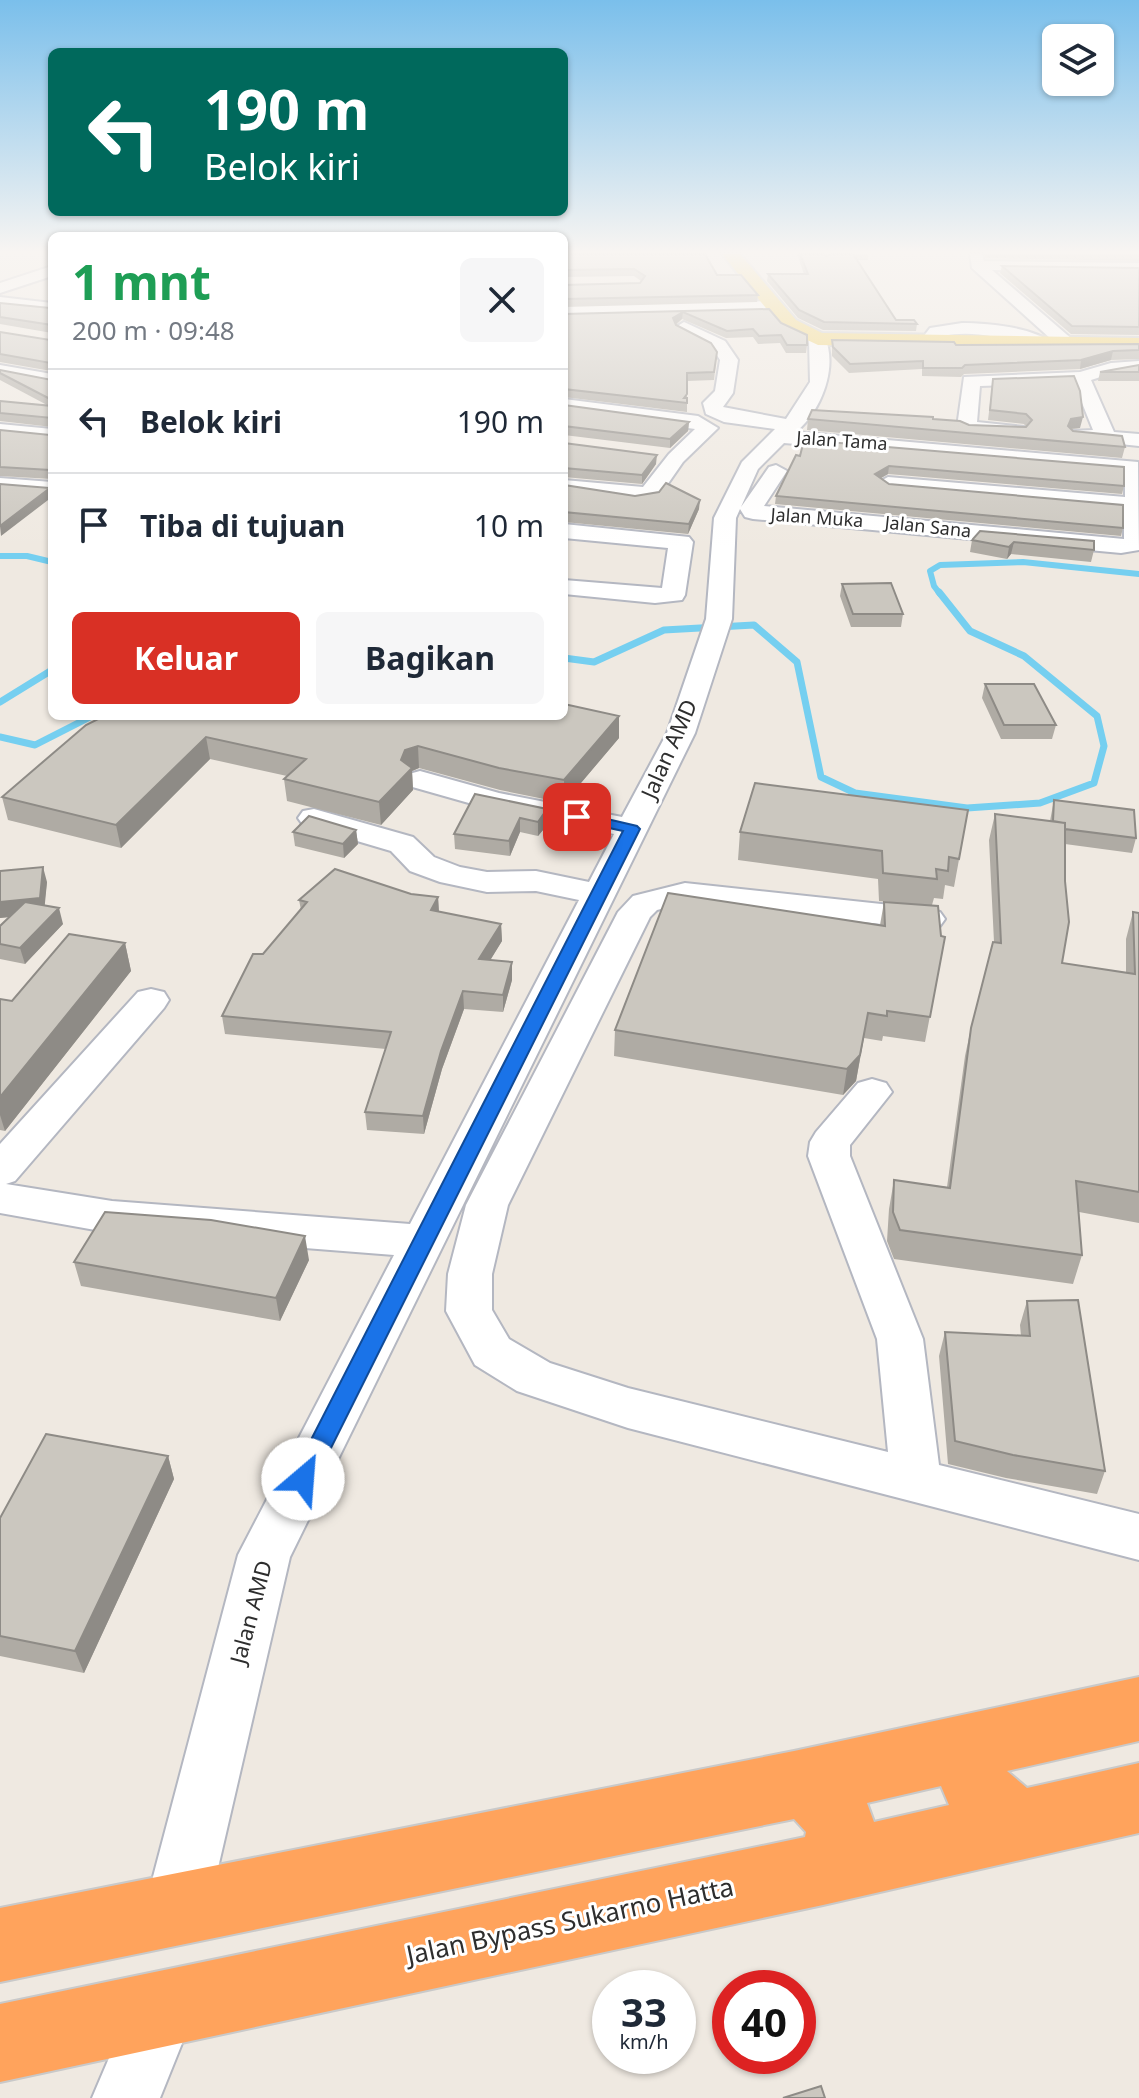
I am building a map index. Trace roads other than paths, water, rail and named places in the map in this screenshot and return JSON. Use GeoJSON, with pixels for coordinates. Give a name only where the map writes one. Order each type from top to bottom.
{"type":"FeatureCollection","features":[{"type":"Feature","properties":{"kind":"highway"},"geometry":{"type":"LineString","coordinates":[[0,1945],[794,1785],[1139,1709]]}},
{"type":"Feature","properties":{"kind":"highway"},"geometry":{"type":"LineString","coordinates":[[991,1741],[984,1744],[975,1757],[972,1774],[978,1792],[999,1815],[1026,1823]]}},
{"type":"Feature","properties":{"kind":"highway"},"geometry":{"type":"LineString","coordinates":[[794,1785],[819,1792],[841,1822],[836,1857],[823,1869]]}},
{"type":"Feature","properties":{"kind":"highway","name":"Jalan Bypass Sukarno Hatta"},"geometry":{"type":"LineString","coordinates":[[0,2043],[823,1869],[1139,1798]]}},
{"type":"Feature","properties":{"kind":"street","name":"Jalan Tama"},"geometry":{"type":"LineString","coordinates":[[724,352],[729,360],[724,393],[713,403],[713,410],[724,416],[790,434],[1131,466],[1136,470],[1134,504]]}},
{"type":"Feature","properties":{"kind":"street","name":"Jalan AMD"},"geometry":{"type":"LineString","coordinates":[[176,1911],[264,1555],[681,733],[716,628],[725,518],[749,466],[790,434],[819,382],[818,352]]}},
{"type":"Feature","properties":{"kind":"street"},"geometry":{"type":"LineString","coordinates":[[976,352],[1006,379]]}},
{"type":"Feature","properties":{"kind":"street"},"geometry":{"type":"LineString","coordinates":[[1139,366],[1111,368],[1081,377],[971,381],[967,427],[1139,440]]}},
{"type":"Feature","properties":{"kind":"street"},"geometry":{"type":"LineString","coordinates":[[0,370],[48,379]]}},
{"type":"Feature","properties":{"kind":"street"},"geometry":{"type":"LineString","coordinates":[[1081,377],[1106,437]]}},
{"type":"Feature","properties":{"kind":"street"},"geometry":{"type":"LineString","coordinates":[[0,384],[48,387]]}},
{"type":"Feature","properties":{"kind":"street"},"geometry":{"type":"LineString","coordinates":[[568,406],[706,424],[708,428],[676,458],[654,491],[647,495],[572,488]]}},
{"type":"Feature","properties":{"kind":"street"},"geometry":{"type":"LineString","coordinates":[[0,430],[48,435]]}},
{"type":"Feature","properties":{"kind":"street","name":"Jalan Muka"},"geometry":{"type":"LineString","coordinates":[[790,434],[751,509],[753,512],[873,522]]}},
{"type":"Feature","properties":{"kind":"street"},"geometry":{"type":"LineString","coordinates":[[873,522],[903,446]]}},
{"type":"Feature","properties":{"kind":"street"},"geometry":{"type":"LineString","coordinates":[[646,454],[676,458]]}},
{"type":"Feature","properties":{"kind":"street"},"geometry":{"type":"LineString","coordinates":[[888,483],[1134,504]]}},
{"type":"Feature","properties":{"kind":"street"},"geometry":{"type":"LineString","coordinates":[[0,484],[48,488]]}},
{"type":"Feature","properties":{"kind":"street","name":"Jalan Sana"},"geometry":{"type":"LineString","coordinates":[[873,522],[1127,546],[1135,544],[1134,504]]}},
{"type":"Feature","properties":{"kind":"street"},"geometry":{"type":"LineString","coordinates":[[568,531],[681,542],[673,595],[568,587]]}},
{"type":"Feature","properties":{"kind":"street"},"geometry":{"type":"LineString","coordinates":[[420,780],[497,802],[632,829]]}},
{"type":"Feature","properties":{"kind":"street"},"geometry":{"type":"LineString","coordinates":[[314,818],[402,844],[422,864],[452,875],[478,881],[536,881],[598,894]]}},
{"type":"Feature","properties":{"kind":"street"},"geometry":{"type":"LineString","coordinates":[[928,919],[685,893],[645,903],[635,912],[487,1205],[470,1274],[469,1311],[492,1352],[534,1377],[628,1408],[1139,1537]]}},
{"type":"Feature","properties":{"kind":"street"},"geometry":{"type":"LineString","coordinates":[[0,1171],[151,1000]]}},
{"type":"Feature","properties":{"kind":"street"},"geometry":{"type":"LineString","coordinates":[[872,1092],[830,1142],[829,1156],[900,1339],[916,1481]]}},
{"type":"Feature","properties":{"kind":"street"},"geometry":{"type":"LineString","coordinates":[[0,1198],[112,1217],[424,1241]]}},
{"type":"Feature","properties":{"kind":"street"},"geometry":{"type":"LineString","coordinates":[[126,2098],[164,2006]]}},
{"type":"Feature","properties":{"kind":"waterway"},"geometry":{"type":"LineString","coordinates":[[0,556],[27,556],[48,561]]}},
{"type":"Feature","properties":{"kind":"waterway"},"geometry":{"type":"LineString","coordinates":[[940,594],[930,571],[940,565],[1023,562],[1139,574]]}},
{"type":"Feature","properties":{"kind":"waterway"},"geometry":{"type":"LineString","coordinates":[[568,659],[594,662],[664,630],[754,625],[797,662],[821,777],[855,793],[967,808],[1040,803],[1094,783],[1104,746],[1097,716],[1024,656],[970,631],[939,592]]}},
{"type":"Feature","properties":{"kind":"waterway"},"geometry":{"type":"LineString","coordinates":[[0,702],[48,672]]}},
{"type":"Feature","properties":{"kind":"waterway"},"geometry":{"type":"LineString","coordinates":[[0,737],[35,745],[84,720]]}}]}
